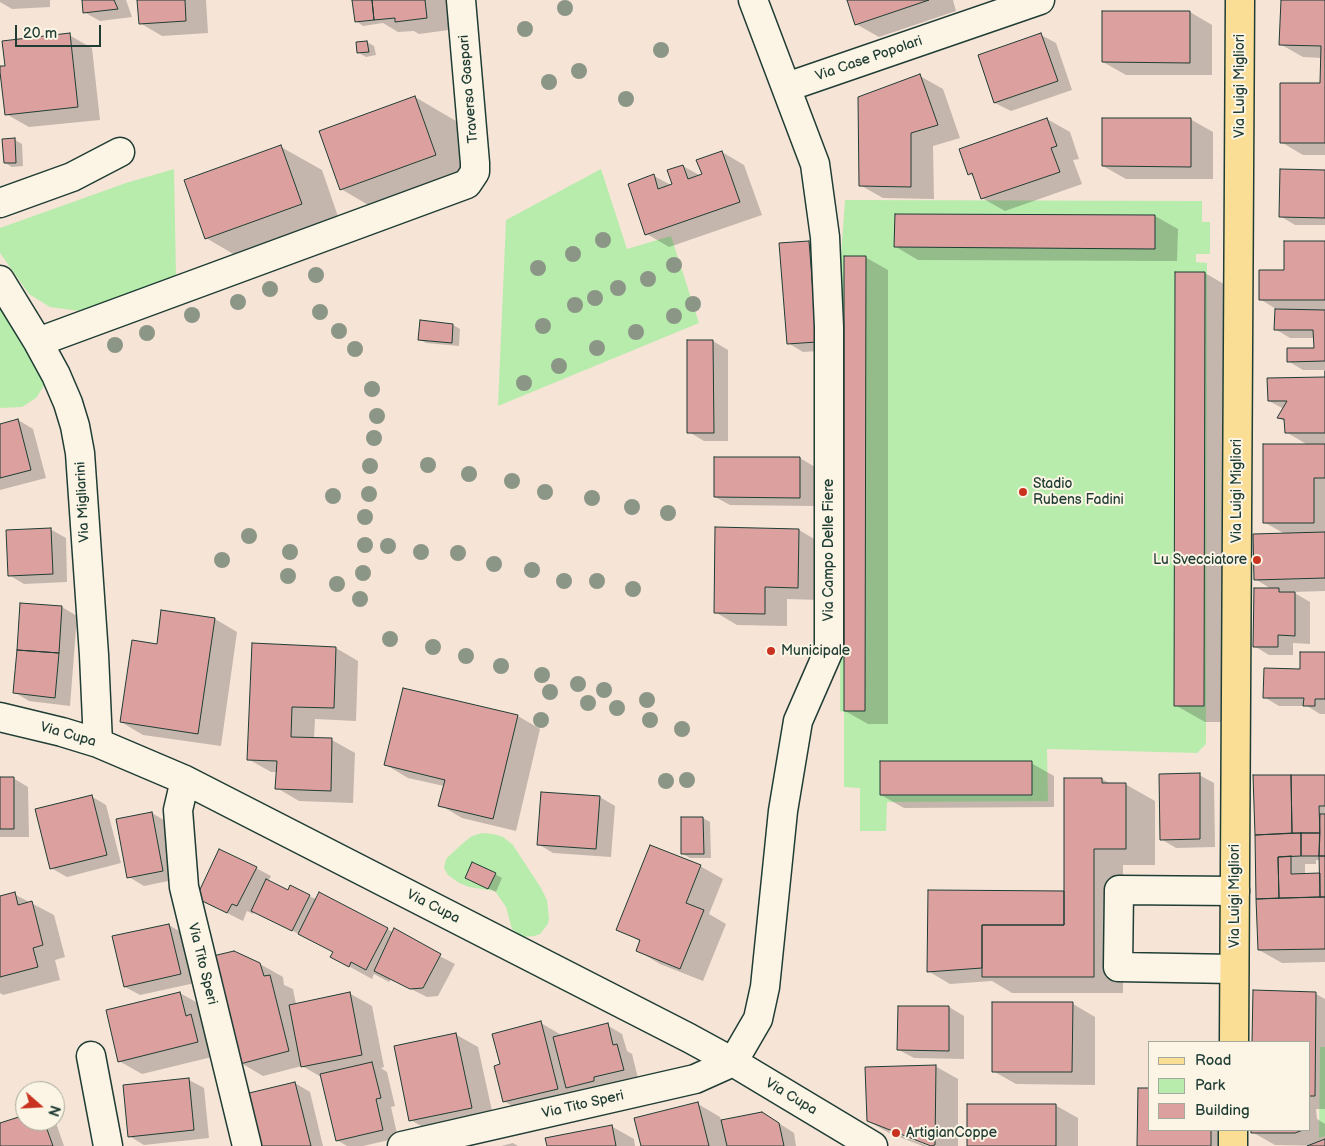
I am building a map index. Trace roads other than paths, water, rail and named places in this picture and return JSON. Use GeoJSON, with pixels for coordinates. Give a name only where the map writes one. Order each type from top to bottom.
{"type":"FeatureCollection","features":[{"type":"Feature","properties":{"kind":"main road","name":"Via Luigi Migliori"},"geometry":{"type":"LineString","coordinates":[[1234,1041],[1240,0]]}},
{"type":"Feature","properties":{"kind":"main road"},"geometry":{"type":"LineString","coordinates":[[1233,1131],[1233,1146]]}},
{"type":"Feature","properties":{"kind":"street","name":"Traversa Gaspari"},"geometry":{"type":"LineString","coordinates":[[38,342],[467,184],[475,172],[475,163],[461,0]]}},
{"type":"Feature","properties":{"kind":"street"},"geometry":{"type":"LineString","coordinates":[[753,0],[787,87]]}},
{"type":"Feature","properties":{"kind":"street","name":"Via Case Popolari"},"geometry":{"type":"LineString","coordinates":[[787,87],[1040,0]]}},
{"type":"Feature","properties":{"kind":"street","name":"Via Campo Delle Fiere"},"geometry":{"type":"LineString","coordinates":[[733,1062],[758,1019],[765,987],[782,820],[798,721],[829,650],[829,327],[825,237],[815,164],[787,87]]}},
{"type":"Feature","properties":{"kind":"street"},"geometry":{"type":"LineString","coordinates":[[0,203],[72,177],[120,152]]}},
{"type":"Feature","properties":{"kind":"street","name":"Via Migliarini"},"geometry":{"type":"LineString","coordinates":[[0,280],[38,342],[68,403],[80,454],[98,743]]}},
{"type":"Feature","properties":{"kind":"street","name":"Via Cupa"},"geometry":{"type":"LineString","coordinates":[[0,717],[98,743],[184,780],[672,1029],[733,1062],[856,1142]]}},
{"type":"Feature","properties":{"kind":"street","name":"Via Tito Speri"},"geometry":{"type":"LineString","coordinates":[[184,780],[178,810],[184,887],[247,1146]]}},
{"type":"Feature","properties":{"kind":"street"},"geometry":{"type":"LineString","coordinates":[[1234,969],[1118,967],[1119,890],[1235,891]]}},
{"type":"Feature","properties":{"kind":"street"},"geometry":{"type":"LineString","coordinates":[[91,1056],[108,1146]]}},
{"type":"Feature","properties":{"kind":"street","name":"Via Tito Speri"},"geometry":{"type":"LineString","coordinates":[[402,1146],[695,1080],[733,1062]]}},
{"type":"Feature","properties":{"kind":"place","name":"Stadio Rubens Fadini"},"geometry":{"type":"Point","coordinates":[1023,492]}},
{"type":"Feature","properties":{"kind":"place","name":"Lu Svecciatore"},"geometry":{"type":"Point","coordinates":[1257,560]}},
{"type":"Feature","properties":{"kind":"place","name":"Municipale"},"geometry":{"type":"Point","coordinates":[771,651]}},
{"type":"Feature","properties":{"kind":"place","name":"ArtigianCoppe"},"geometry":{"type":"Point","coordinates":[896,1133]}}]}
